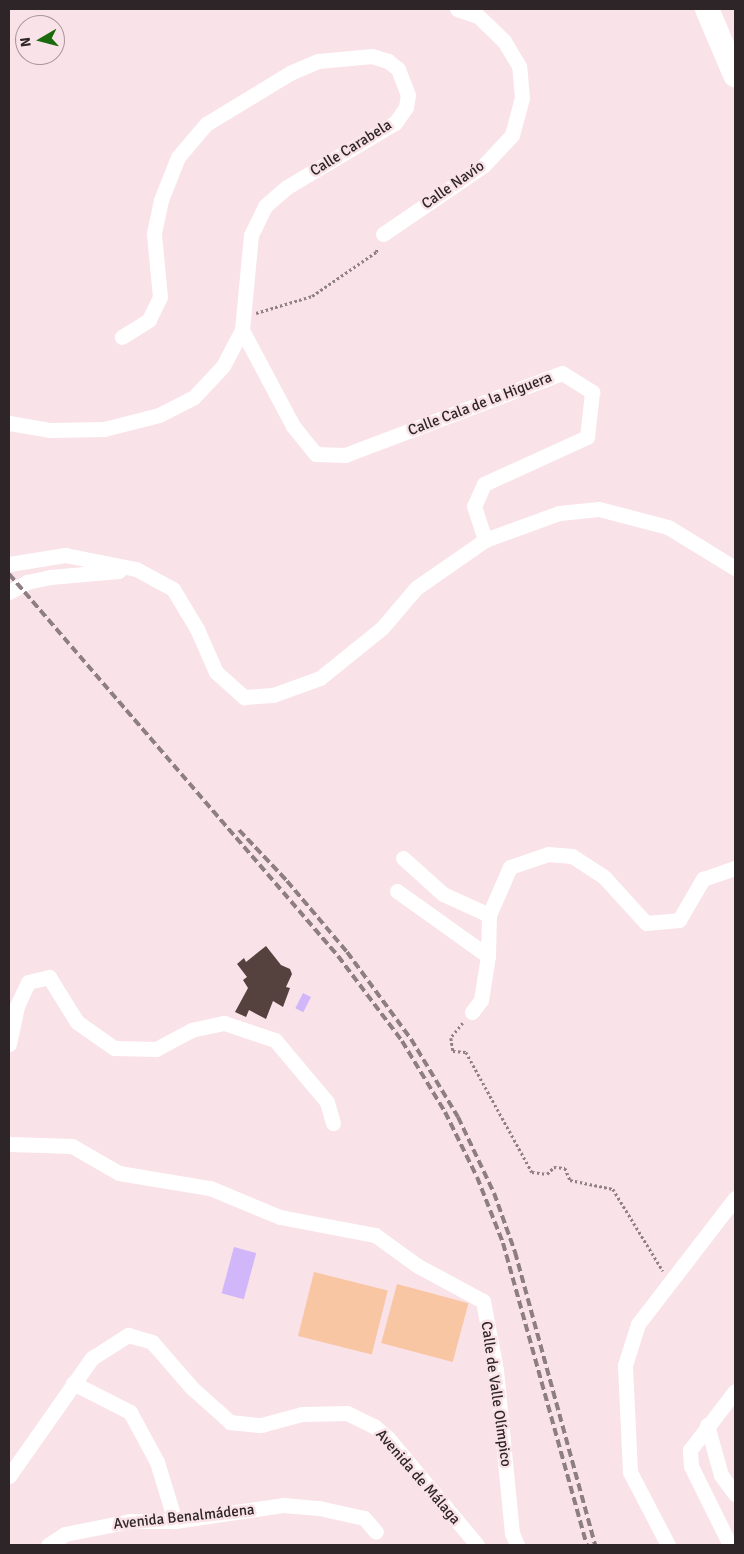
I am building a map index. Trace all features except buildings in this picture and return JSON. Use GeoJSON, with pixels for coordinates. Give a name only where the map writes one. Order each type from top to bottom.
{"type":"FeatureCollection","features":[{"type":"Feature","properties":{"kind":"main road"},"geometry":{"type":"LineString","coordinates":[[707,9],[735,75]]}},
{"type":"Feature","properties":{"kind":"street","name":"Calle Navío"},"geometry":{"type":"LineString","coordinates":[[384,234],[484,165],[512,135],[522,98],[519,66],[504,41],[478,16],[457,9]]}},
{"type":"Feature","properties":{"kind":"street","name":"Calle Carabela"},"geometry":{"type":"LineString","coordinates":[[9,423],[50,430],[104,429],[160,415],[194,397],[223,366],[242,330],[245,311],[246,261],[251,235],[265,206],[287,187],[395,123],[406,107],[408,95],[405,82],[388,61],[372,56],[318,61],[290,73],[206,124],[178,157],[161,200],[154,234],[160,297],[149,320],[122,337]]}},
{"type":"Feature","properties":{"kind":"street","name":"Calle Cala de la Higuera"},"geometry":{"type":"LineString","coordinates":[[242,330],[293,426],[316,454],[345,455],[562,373],[592,392],[587,437],[484,484],[474,506],[485,540]]}},
{"type":"Feature","properties":{"kind":"street"},"geometry":{"type":"LineString","coordinates":[[9,564],[65,555],[136,569],[173,589],[197,629],[216,672],[244,697],[273,695],[320,678],[382,628],[416,588],[485,540],[559,513],[599,509],[668,527],[735,568]]}},
{"type":"Feature","properties":{"kind":"street"},"geometry":{"type":"LineString","coordinates":[[9,592],[27,582],[50,576],[136,569]]}},
{"type":"Feature","properties":{"kind":"street"},"geometry":{"type":"LineString","coordinates":[[472,1012],[481,1000],[488,956],[490,915],[510,867],[548,854],[572,856],[604,877],[646,923],[679,920],[703,879],[735,868]]}},
{"type":"Feature","properties":{"kind":"street"},"geometry":{"type":"LineString","coordinates":[[403,858],[443,894],[490,915]]}},
{"type":"Feature","properties":{"kind":"street"},"geometry":{"type":"LineString","coordinates":[[397,891],[488,956]]}},
{"type":"Feature","properties":{"kind":"street"},"geometry":{"type":"LineString","coordinates":[[9,1044],[17,1006],[28,982],[49,977],[78,1022],[114,1048],[156,1050],[191,1030],[224,1023],[275,1040],[327,1102],[333,1123]]}},
{"type":"Feature","properties":{"kind":"street","name":"Calle de Valle Olímpico"},"geometry":{"type":"LineString","coordinates":[[9,1144],[72,1146],[119,1173],[210,1188],[280,1217],[375,1236],[418,1266],[482,1301],[496,1370],[512,1533],[517,1545]]}},
{"type":"Feature","properties":{"kind":"street"},"geometry":{"type":"LineString","coordinates":[[668,1545],[630,1472],[624,1364],[638,1324],[735,1198]]}},
{"type":"Feature","properties":{"kind":"street","name":"Avenida de Málaga"},"geometry":{"type":"LineString","coordinates":[[9,1475],[92,1358],[128,1335],[152,1342],[192,1388],[230,1422],[261,1425],[302,1414],[347,1413],[374,1426],[388,1438],[477,1545]]}},
{"type":"Feature","properties":{"kind":"street"},"geometry":{"type":"LineString","coordinates":[[73,1383],[130,1412],[157,1462],[175,1520]]}},
{"type":"Feature","properties":{"kind":"street"},"geometry":{"type":"LineString","coordinates":[[730,1545],[691,1466],[690,1450],[707,1425],[735,1391]]}},
{"type":"Feature","properties":{"kind":"street"},"geometry":{"type":"LineString","coordinates":[[707,1425],[721,1475],[735,1494]]}},
{"type":"Feature","properties":{"kind":"street","name":"Avenida Benalmádena"},"geometry":{"type":"LineString","coordinates":[[48,1545],[65,1534],[130,1521],[175,1520],[283,1505],[319,1508],[364,1518],[376,1532]]}},
{"type":"Feature","properties":{"kind":"path"},"geometry":{"type":"LineString","coordinates":[[245,311],[259,314],[294,299],[312,296],[376,252],[384,234]]}},
{"type":"Feature","properties":{"kind":"path"},"geometry":{"type":"LineString","coordinates":[[472,1012],[451,1038],[453,1051],[466,1052],[532,1172],[547,1174],[554,1168],[565,1168],[570,1180],[613,1189],[670,1281]]}},
{"type":"Feature","properties":{"kind":"shaded area"},"geometry":{"type":"Polygon","coordinates":[[[303,993],[311,997],[303,1012],[295,1008],[303,993]]]}},
{"type":"Feature","properties":{"kind":"shaded area"},"geometry":{"type":"Polygon","coordinates":[[[234,1247],[256,1253],[244,1299],[222,1293],[234,1247]]]}},
{"type":"Feature","properties":{"kind":"shaded area"},"geometry":{"type":"Polygon","coordinates":[[[314,1272],[388,1290],[372,1354],[298,1336],[314,1272]]]}},
{"type":"Feature","properties":{"kind":"shaded area"},"geometry":{"type":"Polygon","coordinates":[[[397,1284],[468,1303],[453,1362],[381,1343],[397,1284]]]}},
{"type":"Feature","properties":{"kind":"railway"},"geometry":{"type":"LineString","coordinates":[[9,574],[338,956],[402,1041],[445,1112],[477,1177],[503,1243],[587,1545]]}},
{"type":"Feature","properties":{"kind":"railway"},"geometry":{"type":"LineString","coordinates":[[239,830],[287,881],[347,952],[411,1039],[458,1117],[494,1193],[515,1252],[595,1545]]}}]}
